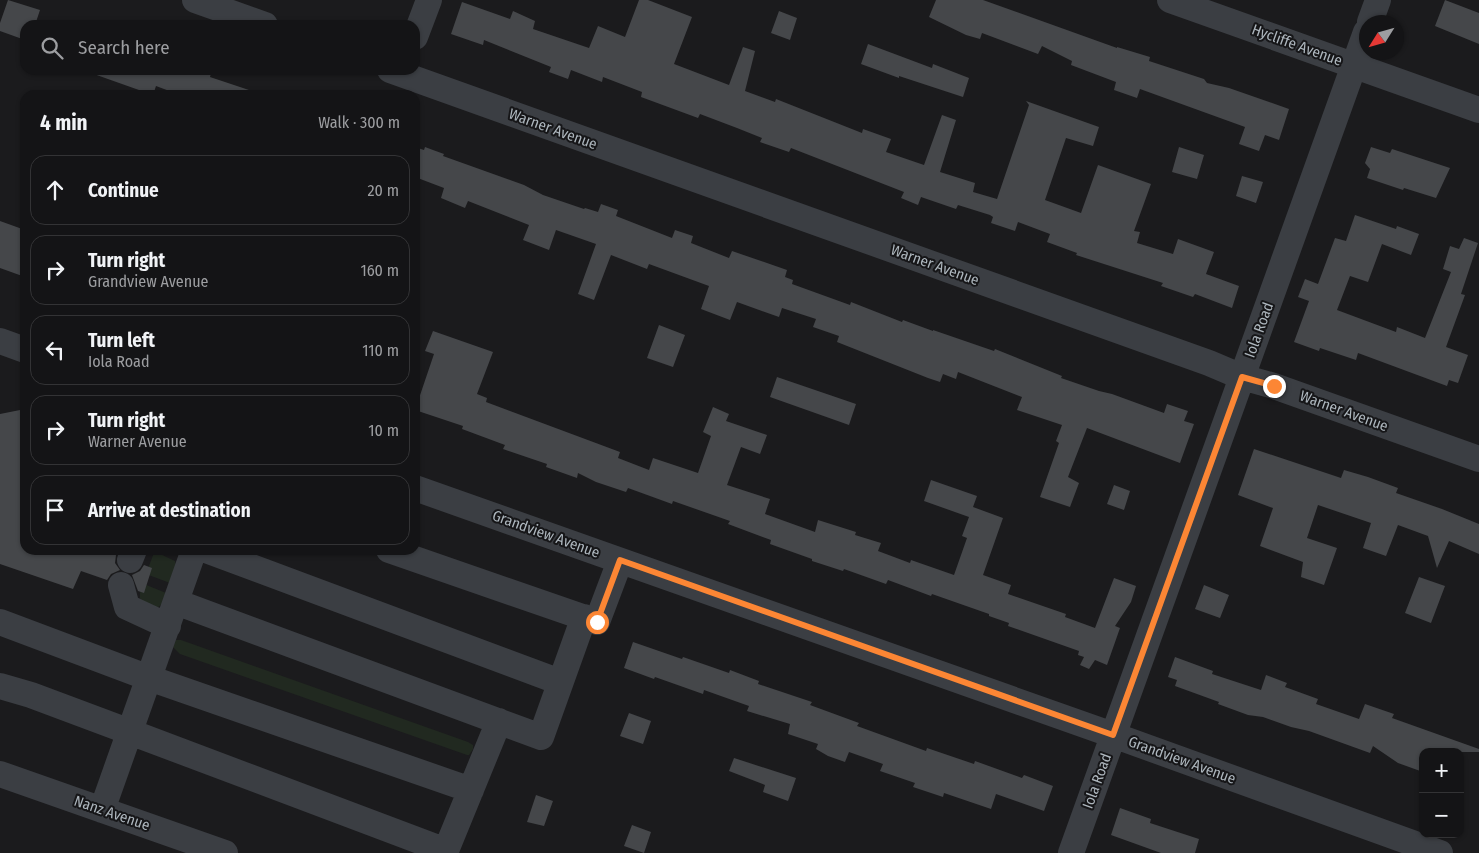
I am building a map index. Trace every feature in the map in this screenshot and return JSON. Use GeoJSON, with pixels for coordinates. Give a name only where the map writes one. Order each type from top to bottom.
{"type":"FeatureCollection","features":[{"type":"Feature","properties":{"kind":"street"},"geometry":{"type":"LineString","coordinates":[[195,0],[251,20]]}},
{"type":"Feature","properties":{"kind":"street"},"geometry":{"type":"LineString","coordinates":[[420,24],[429,0]]}},
{"type":"Feature","properties":{"kind":"street","name":"Hycliffe Avenue"},"geometry":{"type":"LineString","coordinates":[[1170,0],[1479,110]]}},
{"type":"Feature","properties":{"kind":"street"},"geometry":{"type":"LineString","coordinates":[[1373,15],[1378,0]]}},
{"type":"Feature","properties":{"kind":"street","name":"Iola Road"},"geometry":{"type":"LineString","coordinates":[[1071,853],[1359,53]]}},
{"type":"Feature","properties":{"kind":"street","name":"Warner Avenue"},"geometry":{"type":"LineString","coordinates":[[408,75],[1209,363],[1242,377],[1274,386],[1479,459]]}},
{"type":"Feature","properties":{"kind":"street"},"geometry":{"type":"LineString","coordinates":[[0,341],[20,348]]}},
{"type":"Feature","properties":{"kind":"street","name":"Grandview Avenue"},"geometry":{"type":"LineString","coordinates":[[420,490],[1440,853]]}},
{"type":"Feature","properties":{"kind":"street"},"geometry":{"type":"LineString","coordinates":[[102,810],[192,555]]}},
{"type":"Feature","properties":{"kind":"street"},"geometry":{"type":"LineString","coordinates":[[219,555],[560,682]]}},
{"type":"Feature","properties":{"kind":"street"},"geometry":{"type":"LineString","coordinates":[[404,555],[597,622],[620,560]]}},
{"type":"Feature","properties":{"kind":"street"},"geometry":{"type":"LineString","coordinates":[[121,585],[127,607],[172,614],[499,721],[541,737],[584,617]]}},
{"type":"Feature","properties":{"kind":"street"},"geometry":{"type":"LineString","coordinates":[[0,622],[149,678],[471,790]]}},
{"type":"Feature","properties":{"kind":"street"},"geometry":{"type":"LineString","coordinates":[[0,686],[31,695],[445,852],[499,721]]}},
{"type":"Feature","properties":{"kind":"street","name":"Nanz Avenue"},"geometry":{"type":"LineString","coordinates":[[0,774],[225,853]]}},
{"type":"Feature","properties":{"kind":"shaded area"},"geometry":{"type":"Polygon","coordinates":[[[153,555],[162,555],[175,561],[176,566],[170,583],[146,574],[153,555]]]}},
{"type":"Feature","properties":{"kind":"shaded area"},"geometry":{"type":"Polygon","coordinates":[[[144,584],[166,593],[162,604],[156,609],[140,601],[140,593],[144,584]]]}},
{"type":"Feature","properties":{"kind":"shaded area"},"geometry":{"type":"Polygon","coordinates":[[[176,640],[181,640],[468,742],[473,745],[473,749],[467,755],[180,654],[173,647],[176,640]]]}},
{"type":"Feature","properties":{"kind":"building"},"geometry":{"type":"Polygon","coordinates":[[[8,0],[40,10],[37,20],[20,20],[20,38],[0,31],[0,23],[8,0]]]}},
{"type":"Feature","properties":{"kind":"building"},"geometry":{"type":"Polygon","coordinates":[[[639,0],[648,0],[692,17],[674,64],[729,85],[743,47],[755,51],[745,91],[775,102],[776,99],[862,133],[863,129],[891,139],[886,152],[924,165],[942,115],[956,120],[940,172],[975,183],[973,192],[997,199],[1029,105],[1026,101],[1099,127],[1093,146],[1066,138],[1045,200],[1081,213],[1098,165],[1151,184],[1134,231],[1140,232],[1137,243],[1173,254],[1178,239],[1214,252],[1206,274],[1239,286],[1232,308],[1195,294],[1193,297],[1161,286],[1163,283],[1076,255],[1077,253],[1047,242],[1050,234],[1018,222],[1015,231],[991,223],[993,217],[990,215],[958,205],[956,209],[921,197],[918,205],[901,198],[904,192],[791,148],[789,152],[760,142],[762,138],[700,114],[698,118],[641,97],[642,92],[603,77],[602,82],[571,70],[568,79],[549,72],[551,67],[484,40],[483,45],[451,34],[462,2],[510,19],[513,11],[535,21],[533,29],[589,48],[598,26],[625,37],[639,0]]]}},
{"type":"Feature","properties":{"kind":"building"},"geometry":{"type":"Polygon","coordinates":[[[936,0],[983,0],[1117,48],[1150,57],[1149,61],[1204,79],[1207,83],[1229,88],[1289,109],[1279,140],[1265,135],[1259,151],[1239,144],[1245,127],[1140,89],[1137,98],[1114,90],[1116,82],[1071,65],[1072,61],[1042,46],[1038,54],[982,33],[980,39],[966,35],[929,17],[936,0]]]}},
{"type":"Feature","properties":{"kind":"building"},"geometry":{"type":"Polygon","coordinates":[[[1445,0],[1479,13],[1479,44],[1435,26],[1445,0]]]}},
{"type":"Feature","properties":{"kind":"building"},"geometry":{"type":"Polygon","coordinates":[[[779,11],[797,18],[790,40],[771,33],[779,11]]]}},
{"type":"Feature","properties":{"kind":"building"},"geometry":{"type":"Polygon","coordinates":[[[868,44],[932,68],[933,64],[969,78],[963,97],[899,76],[899,78],[861,64],[868,44]]]}},
{"type":"Feature","properties":{"kind":"building"},"geometry":{"type":"Polygon","coordinates":[[[97,75],[211,75],[210,77],[249,90],[167,90],[156,86],[155,90],[139,90],[97,75]]]}},
{"type":"Feature","properties":{"kind":"building"},"geometry":{"type":"Polygon","coordinates":[[[425,147],[444,154],[443,156],[524,185],[543,195],[584,209],[598,212],[601,204],[618,210],[616,216],[672,238],[675,230],[693,236],[691,243],[729,258],[732,251],[787,270],[785,277],[793,280],[792,284],[850,305],[851,302],[902,322],[903,320],[994,351],[995,349],[1062,376],[1061,378],[1099,391],[1164,413],[1167,404],[1188,411],[1184,421],[1194,424],[1180,463],[1087,428],[1068,477],[1079,483],[1070,507],[1040,497],[1059,443],[1056,441],[1062,425],[1017,410],[1022,397],[958,372],[956,379],[943,374],[940,382],[928,378],[837,342],[839,336],[813,327],[816,319],[782,308],[779,317],[737,302],[730,320],[701,309],[709,286],[649,264],[647,269],[611,255],[594,300],[578,294],[596,244],[556,230],[549,250],[523,240],[529,225],[468,201],[465,208],[441,198],[444,188],[420,179],[420,149],[424,150],[425,147]]]}},
{"type":"Feature","properties":{"kind":"building"},"geometry":{"type":"Polygon","coordinates":[[[1179,147],[1204,155],[1197,179],[1172,172],[1179,147]]]}},
{"type":"Feature","properties":{"kind":"building"},"geometry":{"type":"Polygon","coordinates":[[[1371,147],[1390,153],[1392,149],[1450,168],[1436,198],[1404,188],[1403,190],[1367,178],[1370,169],[1365,163],[1371,147]]]}},
{"type":"Feature","properties":{"kind":"building"},"geometry":{"type":"Polygon","coordinates":[[[1242,176],[1263,182],[1256,203],[1236,196],[1242,176]]]}},
{"type":"Feature","properties":{"kind":"building"},"geometry":{"type":"Polygon","coordinates":[[[1355,215],[1396,229],[1397,226],[1419,234],[1411,255],[1382,244],[1368,282],[1350,276],[1337,310],[1396,332],[1397,327],[1425,338],[1451,272],[1443,269],[1450,246],[1459,249],[1464,238],[1478,243],[1461,294],[1465,295],[1446,347],[1468,355],[1458,383],[1449,380],[1447,386],[1358,353],[1356,360],[1320,348],[1319,351],[1294,342],[1309,301],[1298,297],[1305,279],[1318,284],[1335,238],[1346,241],[1355,215]]]}},
{"type":"Feature","properties":{"kind":"building"},"geometry":{"type":"Polygon","coordinates":[[[0,221],[20,228],[20,275],[0,268],[0,221]]]}},
{"type":"Feature","properties":{"kind":"building"},"geometry":{"type":"Polygon","coordinates":[[[659,325],[685,335],[673,367],[647,358],[659,325]]]}},
{"type":"Feature","properties":{"kind":"building"},"geometry":{"type":"Polygon","coordinates":[[[433,331],[493,352],[477,394],[487,398],[486,402],[620,452],[618,458],[649,470],[653,458],[698,473],[711,436],[703,432],[713,407],[729,414],[726,421],[767,435],[760,454],[741,447],[727,485],[770,499],[765,514],[815,532],[818,520],[856,532],[855,535],[881,543],[878,551],[910,563],[911,560],[954,575],[967,538],[962,536],[969,517],[924,501],[931,480],[977,496],[973,507],[1003,518],[983,575],[1011,585],[1008,594],[1066,614],[1065,617],[1095,628],[1114,578],[1136,586],[1131,602],[1115,626],[1120,628],[1107,665],[1095,660],[1089,669],[1080,665],[1084,657],[1078,655],[1079,651],[1008,626],[1009,623],[989,616],[989,614],[888,580],[886,584],[844,569],[843,571],[812,561],[812,559],[770,544],[771,540],[728,524],[730,521],[673,501],[672,504],[628,488],[626,492],[596,482],[578,473],[577,478],[546,467],[547,464],[503,449],[505,445],[462,429],[463,426],[420,412],[420,395],[434,354],[425,351],[433,331]]]}},
{"type":"Feature","properties":{"kind":"building"},"geometry":{"type":"Polygon","coordinates":[[[777,377],[856,404],[849,425],[770,397],[777,377]]]}},
{"type":"Feature","properties":{"kind":"building"},"geometry":{"type":"Polygon","coordinates":[[[20,410],[20,555],[116,555],[115,563],[120,570],[111,574],[107,580],[81,571],[73,589],[0,564],[0,414],[20,410]]]}},
{"type":"Feature","properties":{"kind":"building"},"geometry":{"type":"Polygon","coordinates":[[[1254,449],[1341,478],[1344,470],[1368,477],[1398,488],[1396,493],[1479,524],[1479,554],[1449,541],[1437,568],[1428,536],[1398,525],[1386,556],[1363,548],[1371,523],[1318,505],[1307,538],[1337,548],[1324,585],[1301,577],[1303,562],[1260,546],[1273,508],[1238,495],[1254,449]]]}},
{"type":"Feature","properties":{"kind":"building"},"geometry":{"type":"Polygon","coordinates":[[[1114,485],[1130,491],[1124,510],[1107,504],[1114,485]]]}},
{"type":"Feature","properties":{"kind":"building"},"geometry":{"type":"Polygon","coordinates":[[[144,565],[152,568],[144,593],[138,591],[132,575],[140,571],[144,565]]]}},
{"type":"Feature","properties":{"kind":"building"},"geometry":{"type":"Polygon","coordinates":[[[1419,577],[1445,586],[1431,623],[1405,613],[1419,577]]]}},
{"type":"Feature","properties":{"kind":"building"},"geometry":{"type":"Polygon","coordinates":[[[1204,585],[1229,595],[1220,618],[1195,609],[1204,585]]]}},
{"type":"Feature","properties":{"kind":"building"},"geometry":{"type":"Polygon","coordinates":[[[633,642],[729,673],[730,670],[759,681],[758,684],[812,702],[810,705],[859,723],[857,726],[926,751],[927,748],[974,764],[975,761],[1022,778],[1024,775],[1053,786],[1044,811],[996,794],[991,809],[944,793],[943,797],[913,787],[915,783],[880,771],[883,764],[849,752],[845,762],[828,756],[816,749],[818,744],[788,734],[790,724],[747,711],[749,706],[704,690],[703,694],[624,668],[633,642]]]}},
{"type":"Feature","properties":{"kind":"building"},"geometry":{"type":"Polygon","coordinates":[[[1175,657],[1213,671],[1212,674],[1261,690],[1266,675],[1287,683],[1285,687],[1318,699],[1316,704],[1359,719],[1365,704],[1394,714],[1392,718],[1479,749],[1479,752],[1464,752],[1464,748],[1419,748],[1419,771],[1398,763],[1373,746],[1370,753],[1309,731],[1263,717],[1248,715],[1218,704],[1219,702],[1175,686],[1177,680],[1168,677],[1175,657]]]}},
{"type":"Feature","properties":{"kind":"building"},"geometry":{"type":"Polygon","coordinates":[[[629,713],[651,721],[643,744],[620,736],[629,713]]]}},
{"type":"Feature","properties":{"kind":"building"},"geometry":{"type":"Polygon","coordinates":[[[734,758],[796,778],[788,801],[763,792],[765,785],[729,771],[734,758]]]}},
{"type":"Feature","properties":{"kind":"building"},"geometry":{"type":"Polygon","coordinates":[[[536,795],[553,801],[544,826],[527,822],[536,795]]]}},
{"type":"Feature","properties":{"kind":"building"},"geometry":{"type":"Polygon","coordinates":[[[1120,808],[1151,819],[1150,823],[1199,839],[1195,853],[1161,853],[1111,835],[1120,808]]]}},
{"type":"Feature","properties":{"kind":"building"},"geometry":{"type":"Polygon","coordinates":[[[632,825],[651,832],[644,853],[624,846],[632,825]]]}},
{"type":"Feature","properties":{"kind":"route"},"geometry":{"type":"LineString","coordinates":[[597,622],[620,560],[1113,735],[1242,377],[1274,386]]}}]}
